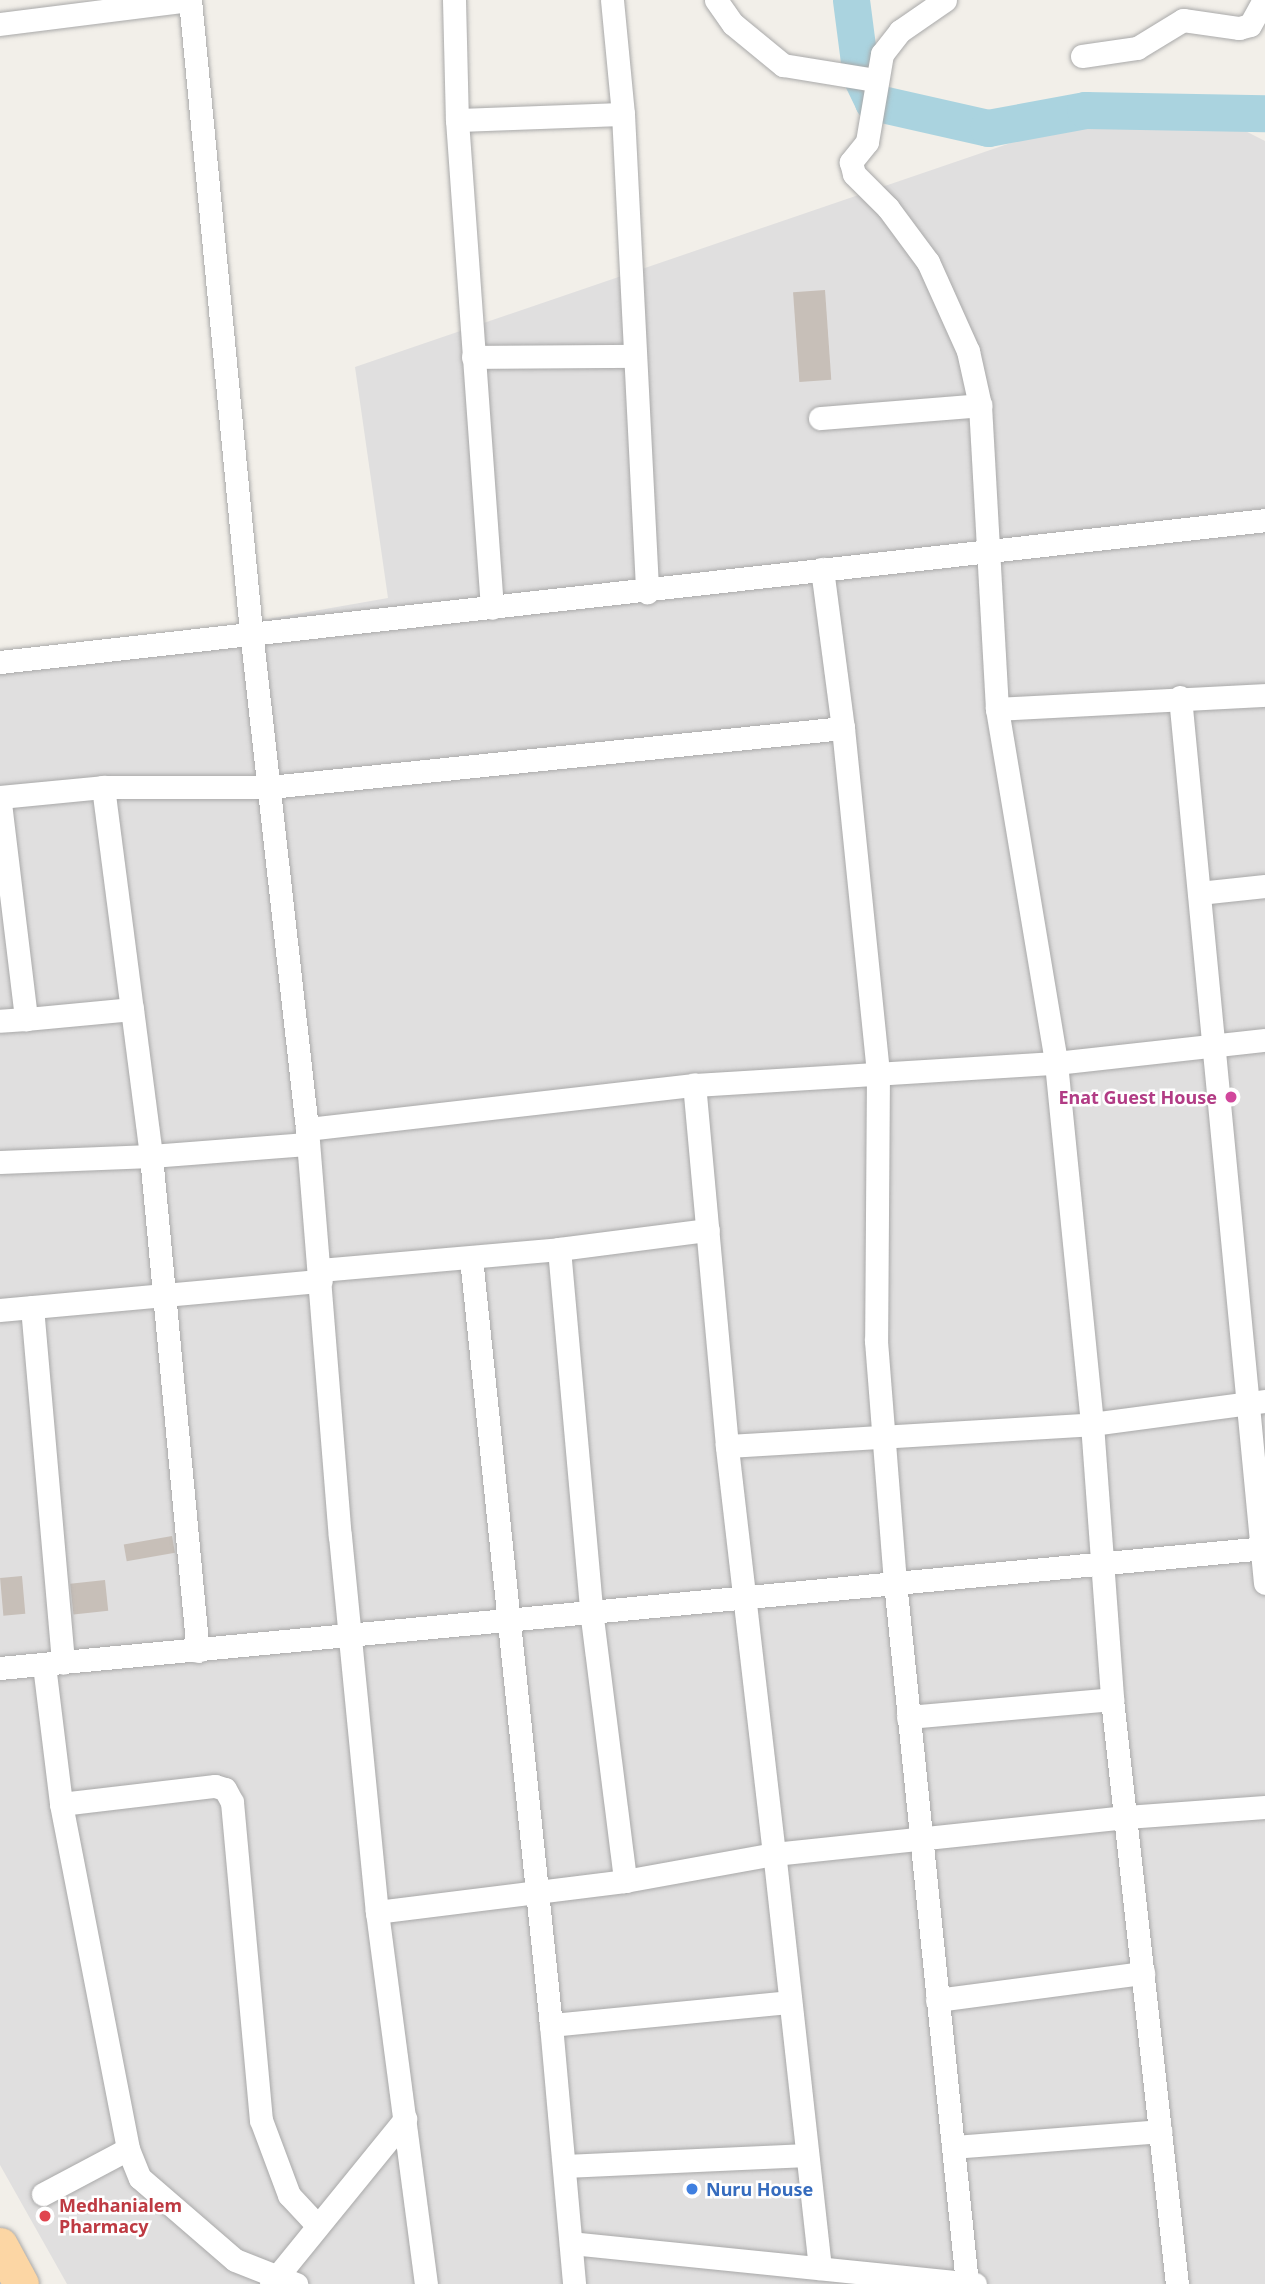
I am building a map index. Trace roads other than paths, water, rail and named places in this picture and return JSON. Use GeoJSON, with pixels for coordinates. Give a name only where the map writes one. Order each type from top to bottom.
{"type":"FeatureCollection","features":[{"type":"Feature","properties":{"kind":"main road"},"geometry":{"type":"LineString","coordinates":[[0,2245],[21,2284]]}},
{"type":"Feature","properties":{"kind":"street"},"geometry":{"type":"LineString","coordinates":[[0,24],[189,0],[251,631],[307,1136],[349,1636],[377,1912],[426,2284]]}},
{"type":"Feature","properties":{"kind":"street"},"geometry":{"type":"LineString","coordinates":[[454,0],[457,120],[492,608]]}},
{"type":"Feature","properties":{"kind":"street"},"geometry":{"type":"LineString","coordinates":[[612,0],[623,114],[647,592]]}},
{"type":"Feature","properties":{"kind":"street"},"geometry":{"type":"LineString","coordinates":[[716,0],[733,24],[783,65],[876,80]]}},
{"type":"Feature","properties":{"kind":"street"},"geometry":{"type":"LineString","coordinates":[[945,0],[900,31],[882,54],[867,142],[851,162],[853,174],[888,208],[928,262],[968,351],[980,405],[998,709],[1056,1063],[1092,1424],[1112,1699],[1177,2284]]}},
{"type":"Feature","properties":{"kind":"street"},"geometry":{"type":"LineString","coordinates":[[1082,56],[1137,48],[1183,20],[1239,28],[1250,25],[1264,0]]}},
{"type":"Feature","properties":{"kind":"street"},"geometry":{"type":"LineString","coordinates":[[457,120],[623,114]]}},
{"type":"Feature","properties":{"kind":"street"},"geometry":{"type":"LineString","coordinates":[[473,357],[635,356]]}},
{"type":"Feature","properties":{"kind":"street"},"geometry":{"type":"LineString","coordinates":[[820,418],[980,405]]}},
{"type":"Feature","properties":{"kind":"street"},"geometry":{"type":"LineString","coordinates":[[0,662],[251,631],[647,592],[990,549],[1265,520]]}},
{"type":"Feature","properties":{"kind":"street"},"geometry":{"type":"LineString","coordinates":[[822,569],[843,728],[878,1072],[876,1341],[919,1837],[967,2284]]}},
{"type":"Feature","properties":{"kind":"street"},"geometry":{"type":"LineString","coordinates":[[998,709],[1180,697],[1265,695]]}},
{"type":"Feature","properties":{"kind":"street"},"geometry":{"type":"LineString","coordinates":[[1180,697],[1212,1046],[1255,1402],[1265,1583]]}},
{"type":"Feature","properties":{"kind":"street"},"geometry":{"type":"LineString","coordinates":[[0,797],[103,787],[270,787],[843,728]]}},
{"type":"Feature","properties":{"kind":"street"},"geometry":{"type":"LineString","coordinates":[[103,787],[151,1156],[198,1651]]}},
{"type":"Feature","properties":{"kind":"street"},"geometry":{"type":"LineString","coordinates":[[0,803],[26,1019]]}},
{"type":"Feature","properties":{"kind":"street"},"geometry":{"type":"LineString","coordinates":[[1199,893],[1265,886]]}},
{"type":"Feature","properties":{"kind":"street"},"geometry":{"type":"LineString","coordinates":[[0,1021],[132,1009]]}},
{"type":"Feature","properties":{"kind":"street"},"geometry":{"type":"LineString","coordinates":[[0,1162],[151,1156],[694,1085],[1056,1063],[1265,1040]]}},
{"type":"Feature","properties":{"kind":"street"},"geometry":{"type":"LineString","coordinates":[[694,1085],[727,1446],[746,1595],[820,2268]]}},
{"type":"Feature","properties":{"kind":"street"},"geometry":{"type":"LineString","coordinates":[[0,1310],[559,1249],[708,1230]]}},
{"type":"Feature","properties":{"kind":"street"},"geometry":{"type":"LineString","coordinates":[[559,1249],[592,1610],[625,1881]]}},
{"type":"Feature","properties":{"kind":"street"},"geometry":{"type":"LineString","coordinates":[[471,1258],[551,2025],[574,2284]]}},
{"type":"Feature","properties":{"kind":"street"},"geometry":{"type":"LineString","coordinates":[[32,1307],[61,1804],[128,2149],[140,2178],[235,2260],[281,2282],[316,2224],[405,2119]]}},
{"type":"Feature","properties":{"kind":"street"},"geometry":{"type":"LineString","coordinates":[[727,1446],[883,1434],[1092,1424],[1255,1402]]}},
{"type":"Feature","properties":{"kind":"street"},"geometry":{"type":"LineString","coordinates":[[0,1668],[508,1622],[592,1610],[1264,1548]]}},
{"type":"Feature","properties":{"kind":"street"},"geometry":{"type":"LineString","coordinates":[[908,1717],[1112,1699]]}},
{"type":"Feature","properties":{"kind":"street"},"geometry":{"type":"LineString","coordinates":[[61,1804],[215,1786],[225,1789],[232,1802],[261,2120],[289,2195],[316,2224]]}},
{"type":"Feature","properties":{"kind":"street"},"geometry":{"type":"LineString","coordinates":[[377,1912],[535,1890],[625,1881],[774,1854],[1126,1817],[1265,1807]]}},
{"type":"Feature","properties":{"kind":"street"},"geometry":{"type":"LineString","coordinates":[[937,2000],[1143,1973]]}},
{"type":"Feature","properties":{"kind":"street"},"geometry":{"type":"LineString","coordinates":[[551,2025],[790,2002]]}},
{"type":"Feature","properties":{"kind":"street"},"geometry":{"type":"LineString","coordinates":[[953,2147],[1160,2131]]}},
{"type":"Feature","properties":{"kind":"street"},"geometry":{"type":"LineString","coordinates":[[44,2194],[128,2149]]}},
{"type":"Feature","properties":{"kind":"street"},"geometry":{"type":"LineString","coordinates":[[565,2166],[807,2155]]}},
{"type":"Feature","properties":{"kind":"street"},"geometry":{"type":"LineString","coordinates":[[571,2243],[975,2284]]}},
{"type":"Feature","properties":{"kind":"waterway"},"geometry":{"type":"LineString","coordinates":[[851,0],[861,77],[873,102],[988,128],[1085,110],[1265,113]]}},
{"type":"Feature","properties":{"kind":"place","name":"Enat Guest House"},"geometry":{"type":"Point","coordinates":[1231,1097]}},
{"type":"Feature","properties":{"kind":"place","name":"Nuru House"},"geometry":{"type":"Point","coordinates":[692,2189]}},
{"type":"Feature","properties":{"kind":"place","name":"Medhanialem Pharmacy"},"geometry":{"type":"Point","coordinates":[45,2216]}}]}
